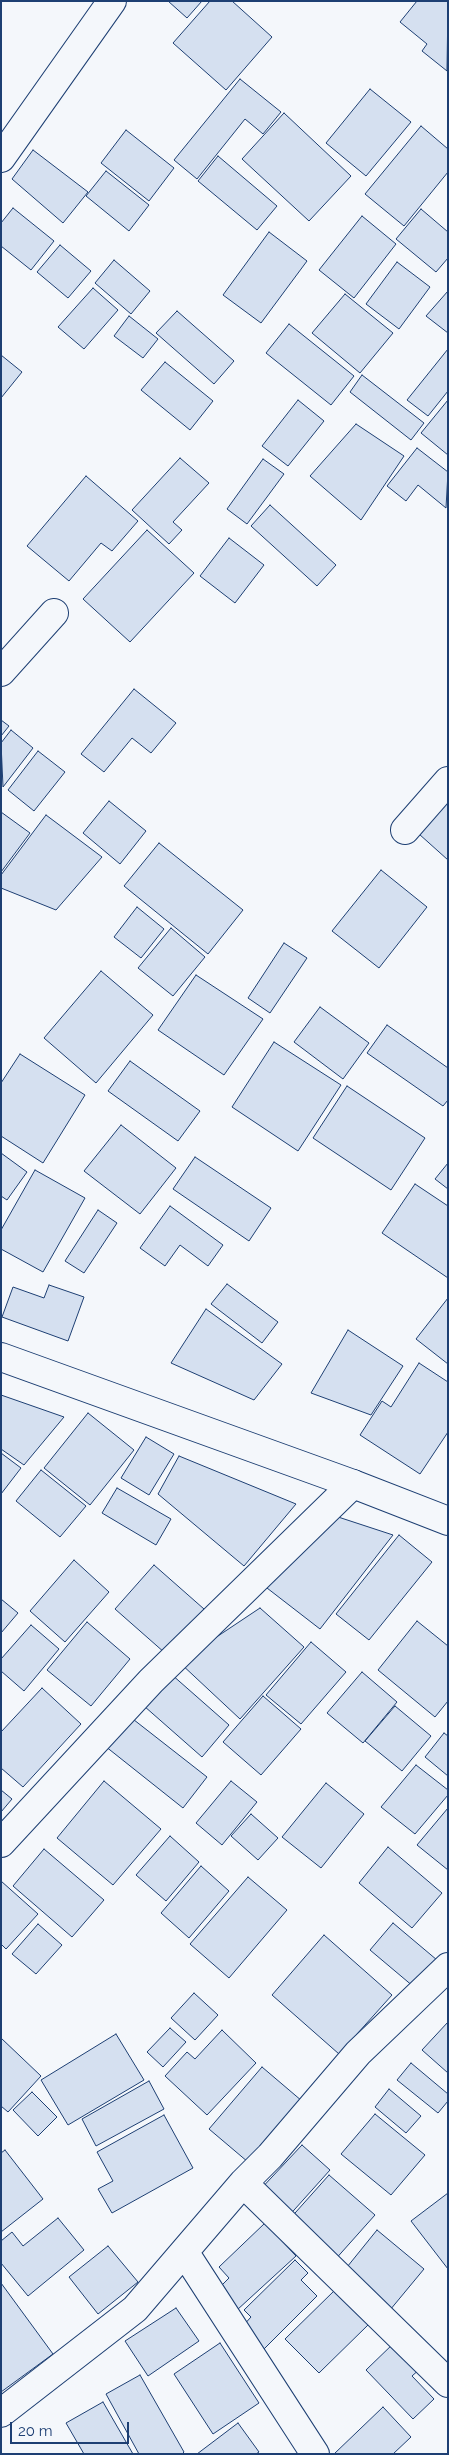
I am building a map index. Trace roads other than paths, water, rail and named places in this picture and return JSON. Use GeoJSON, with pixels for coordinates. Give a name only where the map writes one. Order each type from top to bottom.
{"type":"FeatureCollection","features":[{"type":"Feature","properties":{"kind":"street"},"geometry":{"type":"LineString","coordinates":[[1,158],[112,1]]}},
{"type":"Feature","properties":{"kind":"street"},"geometry":{"type":"LineString","coordinates":[[1,672],[54,613]]}},
{"type":"Feature","properties":{"kind":"street"},"geometry":{"type":"LineString","coordinates":[[404,830],[448,781]]}},
{"type":"Feature","properties":{"kind":"street"},"geometry":{"type":"LineString","coordinates":[[1,1357],[353,1484],[448,1521]]}},
{"type":"Feature","properties":{"kind":"street"},"geometry":{"type":"LineString","coordinates":[[1,1843],[151,1681],[353,1484]]}},
{"type":"Feature","properties":{"kind":"street"},"geometry":{"type":"LineString","coordinates":[[1,2413],[134,2309],[185,2253],[243,2183],[270,2156],[358,2053],[448,1967]]}},
{"type":"Feature","properties":{"kind":"street"},"geometry":{"type":"LineString","coordinates":[[243,2183],[448,2383]]}},
{"type":"Feature","properties":{"kind":"street"},"geometry":{"type":"LineString","coordinates":[[185,2253],[315,2454]]}}]}
